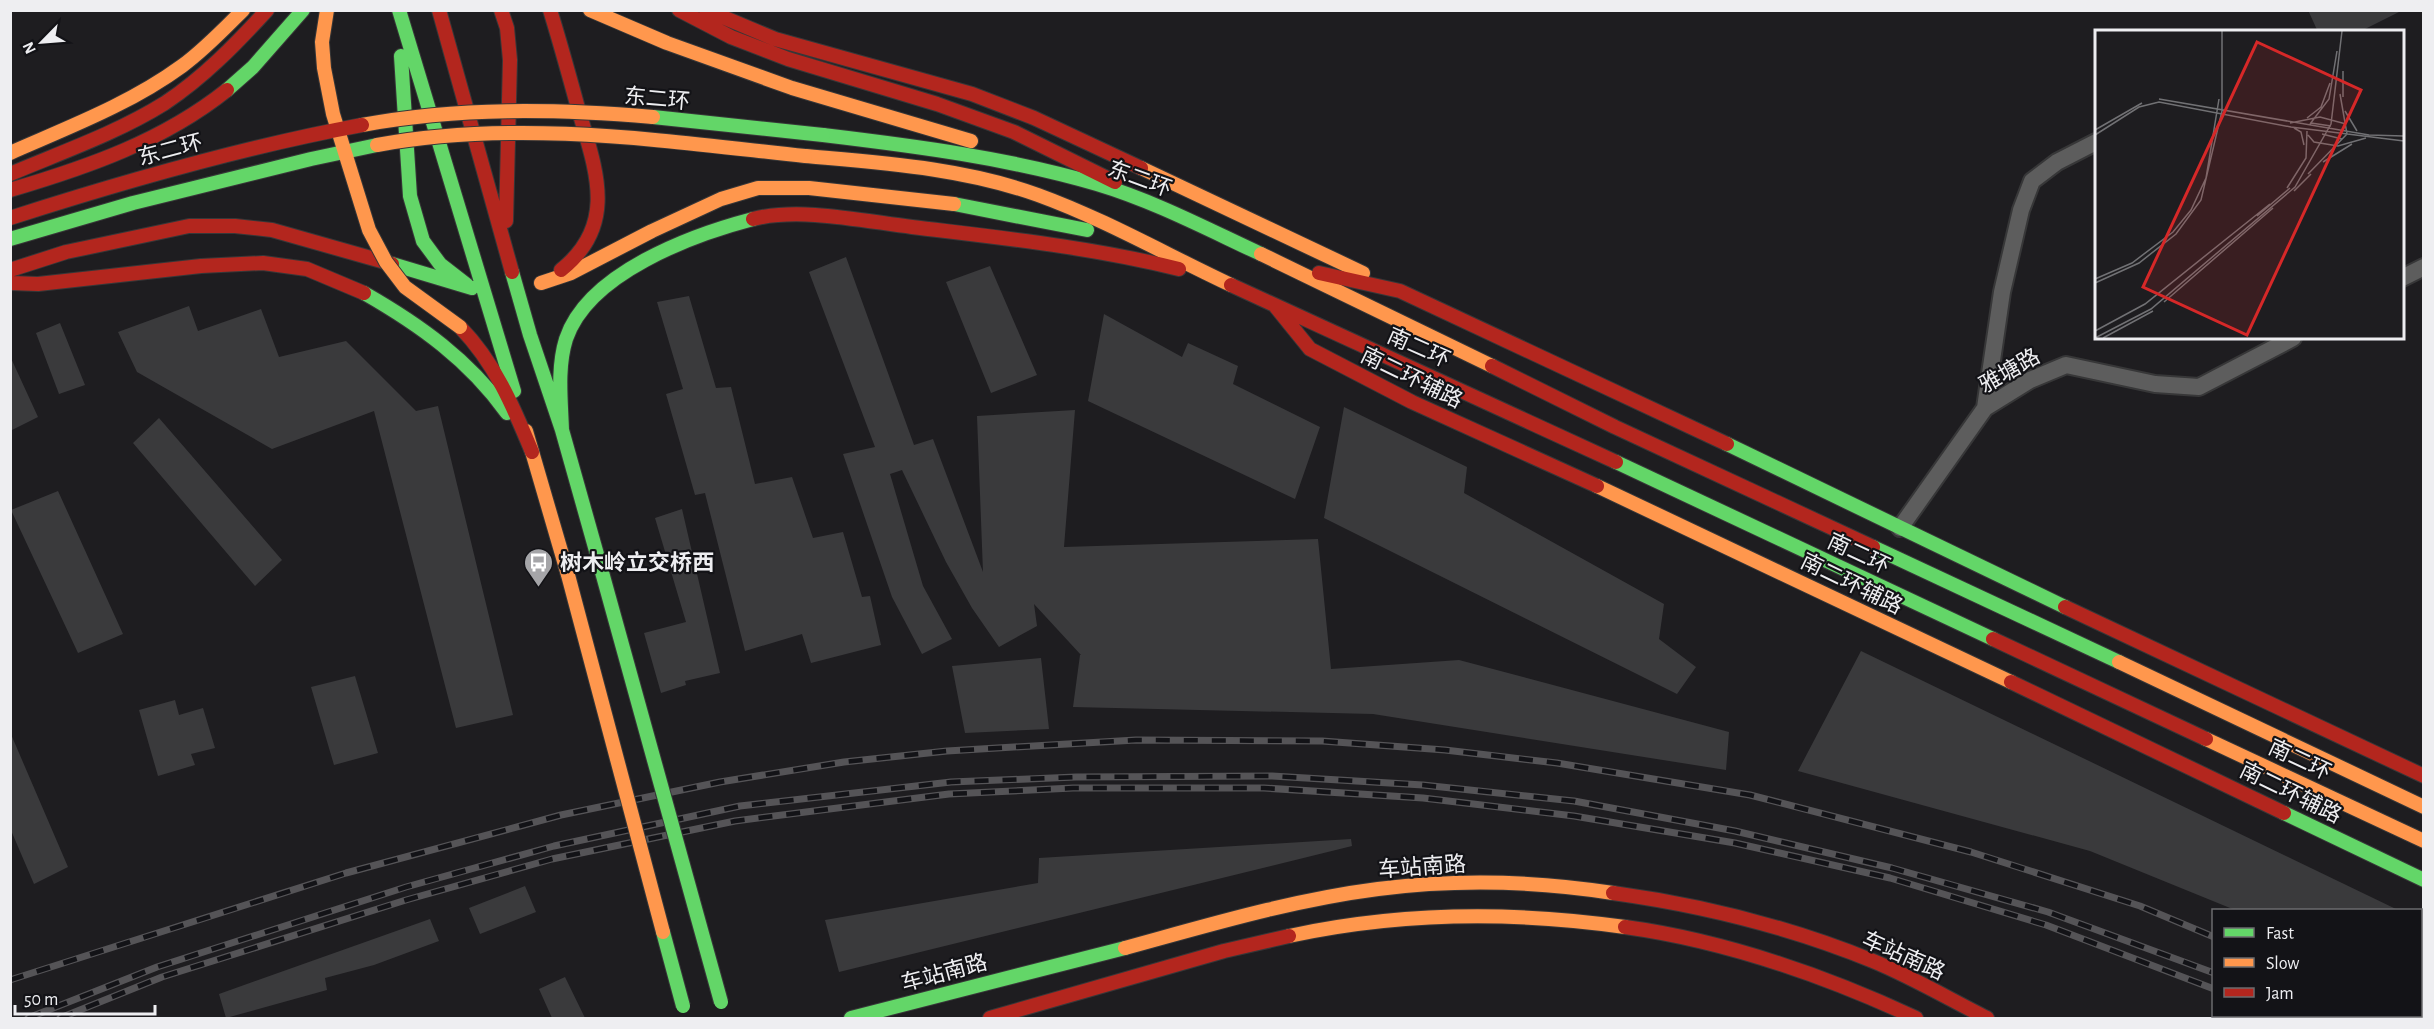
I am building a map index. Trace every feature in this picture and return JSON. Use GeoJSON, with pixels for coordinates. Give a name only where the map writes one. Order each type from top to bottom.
{"type":"FeatureCollection","features":[{"type":"Feature","properties":{"kind":"main road"},"geometry":{"type":"LineString","coordinates":[[10,153],[150,87],[182,66],[213,40],[243,10]]}},
{"type":"Feature","properties":{"kind":"main road"},"geometry":{"type":"LineString","coordinates":[[10,174],[146,113],[195,81],[236,44],[267,10]]}},
{"type":"Feature","properties":{"kind":"main road"},"geometry":{"type":"LineString","coordinates":[[10,190],[103,162],[171,130],[206,108],[237,82],[303,10]]}},
{"type":"Feature","properties":{"kind":"main road"},"geometry":{"type":"LineString","coordinates":[[327,10],[322,42],[324,68],[333,114],[369,230],[386,262],[405,287],[460,327],[486,353],[499,375],[532,452]]}},
{"type":"Feature","properties":{"kind":"main road"},"geometry":{"type":"LineString","coordinates":[[10,270],[66,252],[189,226],[235,226],[272,230],[309,239],[472,288],[440,264],[423,241],[410,196],[398,10]]}},
{"type":"Feature","properties":{"kind":"main road"},"geometry":{"type":"LineString","coordinates":[[398,10],[568,575],[684,1012]]}},
{"type":"Feature","properties":{"kind":"main road"},"geometry":{"type":"LineString","coordinates":[[439,10],[530,335],[562,430],[725,1018]]}},
{"type":"Feature","properties":{"kind":"main road"},"geometry":{"type":"LineString","coordinates":[[501,10],[507,28],[510,60],[506,247]]}},
{"type":"Feature","properties":{"kind":"main road"},"geometry":{"type":"LineString","coordinates":[[550,10],[559,35],[596,175],[598,212],[590,237],[576,258],[541,283],[571,273],[721,199],[758,188],[809,188],[962,205],[1143,242]]}},
{"type":"Feature","properties":{"kind":"main road"},"geometry":{"type":"LineString","coordinates":[[590,10],[667,43],[781,84],[953,135],[1046,171]]}},
{"type":"Feature","properties":{"kind":"main road"},"geometry":{"type":"LineString","coordinates":[[679,10],[731,37],[788,59],[937,104],[1014,132],[1057,152],[1150,202]]}},
{"type":"Feature","properties":{"kind":"main road"},"geometry":{"type":"LineString","coordinates":[[706,10],[775,39],[972,94],[1034,118],[1674,418],[1900,528],[2424,776]]}},
{"type":"Feature","properties":{"kind":"main road","name":"东二环"},"geometry":{"type":"LineString","coordinates":[[10,218],[125,183],[313,133],[389,119],[484,111],[541,111],[823,135],[960,153],[1097,184],[1150,202],[1290,267]]}},
{"type":"Feature","properties":{"kind":"main road","name":"东二环"},"geometry":{"type":"LineString","coordinates":[[10,239],[124,206],[361,148],[438,136],[538,133],[649,139],[916,168],[989,182],[1036,195],[1143,242],[1276,307]]}},
{"type":"Feature","properties":{"kind":"main road"},"geometry":{"type":"LineString","coordinates":[[562,430],[563,354],[571,326],[586,306],[623,273],[717,229],[754,218],[787,214],[845,218],[1078,247],[1119,254],[1225,282]]}},
{"type":"Feature","properties":{"kind":"main road"},"geometry":{"type":"LineString","coordinates":[[10,283],[38,284],[243,263],[285,264],[314,271],[339,281],[395,310],[462,360],[482,379],[507,412],[532,452]]}},
{"type":"Feature","properties":{"kind":"main road"},"geometry":{"type":"LineString","coordinates":[[1290,267],[1400,291]]}},
{"type":"Feature","properties":{"kind":"main road","name":"南二环"},"geometry":{"type":"LineString","coordinates":[[1290,267],[1614,427],[2254,725],[2424,807]]}},
{"type":"Feature","properties":{"kind":"main road","name":"南二环"},"geometry":{"type":"LineString","coordinates":[[1276,307],[1427,374],[2424,841]]}},
{"type":"Feature","properties":{"kind":"main road","name":"南二环辅路"},"geometry":{"type":"LineString","coordinates":[[1276,307],[1310,349],[1412,402],[1689,528],[2424,880]]}},
{"type":"Feature","properties":{"kind":"main road","name":"车站南路"},"geometry":{"type":"LineString","coordinates":[[854,1018],[1309,900],[1390,888],[1506,883],[1563,886],[1620,893],[1686,905],[1750,921],[1880,964],[1987,1018]]}},
{"type":"Feature","properties":{"kind":"main road"},"geometry":{"type":"LineString","coordinates":[[990,1018],[1110,982],[1310,933],[1386,920],[1426,916],[1492,915],[1555,917],[1625,926],[1697,940],[1791,966],[1873,996],[1916,1018]]}},
{"type":"Feature","properties":{"kind":"street"},"geometry":{"type":"LineString","coordinates":[[1985,408],[2002,292],[2021,210],[2032,181],[2056,162],[2095,143]]}},
{"type":"Feature","properties":{"kind":"street"},"geometry":{"type":"LineString","coordinates":[[2404,277],[2424,267]]}},
{"type":"Feature","properties":{"kind":"street","name":"雅塘路"},"geometry":{"type":"LineString","coordinates":[[1900,528],[1985,408],[2030,380],[2066,365],[2155,384],[2199,387],[2291,339]]}},
{"type":"Feature","properties":{"kind":"building"},"geometry":{"type":"Polygon","coordinates":[[[2308,10],[2403,10],[2363,30],[2317,30],[2308,10]]]}},
{"type":"Feature","properties":{"kind":"building"},"geometry":{"type":"Polygon","coordinates":[[[846,257],[914,445],[933,439],[983,572],[977,416],[1075,410],[1064,547],[1318,539],[1331,669],[1459,660],[1729,732],[1726,770],[1373,714],[1073,707],[1081,655],[1034,604],[1037,626],[999,647],[972,608],[946,562],[902,470],[890,474],[923,586],[952,639],[922,654],[892,597],[843,454],[875,447],[809,272],[846,257]]]}},
{"type":"Feature","properties":{"kind":"building"},"geometry":{"type":"Polygon","coordinates":[[[990,266],[1037,375],[991,393],[946,282],[990,266]]]}},
{"type":"Feature","properties":{"kind":"building"},"geometry":{"type":"Polygon","coordinates":[[[689,296],[716,388],[731,387],[755,484],[792,477],[813,538],[843,532],[862,597],[870,596],[881,645],[811,663],[802,634],[745,651],[705,493],[695,495],[666,394],[683,389],[657,302],[689,296]]]}},
{"type":"Feature","properties":{"kind":"building"},"geometry":{"type":"Polygon","coordinates":[[[189,306],[198,331],[261,309],[279,357],[346,341],[416,411],[438,406],[513,715],[456,728],[374,411],[272,449],[137,372],[118,332],[189,306]]]}},
{"type":"Feature","properties":{"kind":"building"},"geometry":{"type":"Polygon","coordinates":[[[1104,314],[1182,357],[1188,343],[1238,366],[1233,384],[1320,427],[1295,499],[1088,401],[1104,314]]]}},
{"type":"Feature","properties":{"kind":"building"},"geometry":{"type":"Polygon","coordinates":[[[60,323],[85,385],[59,394],[36,333],[60,323]]]}},
{"type":"Feature","properties":{"kind":"building"},"geometry":{"type":"Polygon","coordinates":[[[10,356],[38,417],[10,431],[10,356]]]}},
{"type":"Feature","properties":{"kind":"building"},"geometry":{"type":"Polygon","coordinates":[[[1344,407],[1467,467],[1464,493],[1664,604],[1659,639],[1696,667],[1677,694],[1324,518],[1344,407]]]}},
{"type":"Feature","properties":{"kind":"building"},"geometry":{"type":"Polygon","coordinates":[[[159,418],[282,560],[255,586],[133,443],[159,418]]]}},
{"type":"Feature","properties":{"kind":"building"},"geometry":{"type":"Polygon","coordinates":[[[58,491],[123,634],[78,653],[11,510],[58,491]]]}},
{"type":"Feature","properties":{"kind":"building"},"geometry":{"type":"Polygon","coordinates":[[[682,509],[720,673],[685,681],[686,685],[661,693],[644,633],[686,622],[655,518],[682,509]]]}},
{"type":"Feature","properties":{"kind":"building"},"geometry":{"type":"Polygon","coordinates":[[[1861,651],[2396,909],[2233,909],[2090,851],[1798,771],[1861,651]]]}},
{"type":"Feature","properties":{"kind":"building"},"geometry":{"type":"Polygon","coordinates":[[[1041,658],[1049,729],[965,733],[952,666],[1041,658]]]}},
{"type":"Feature","properties":{"kind":"building"},"geometry":{"type":"Polygon","coordinates":[[[355,676],[378,753],[334,765],[311,687],[355,676]]]}},
{"type":"Feature","properties":{"kind":"building"},"geometry":{"type":"Polygon","coordinates":[[[175,700],[179,715],[203,708],[215,748],[191,754],[195,765],[158,776],[139,710],[175,700]]]}},
{"type":"Feature","properties":{"kind":"building"},"geometry":{"type":"Polygon","coordinates":[[[10,732],[68,867],[34,884],[10,828],[10,732]]]}},
{"type":"Feature","properties":{"kind":"building"},"geometry":{"type":"Polygon","coordinates":[[[1351,839],[1352,846],[839,972],[825,920],[1038,883],[1039,858],[1351,839]]]}},
{"type":"Feature","properties":{"kind":"building"},"geometry":{"type":"Polygon","coordinates":[[[525,886],[536,912],[480,934],[469,908],[525,886]]]}},
{"type":"Feature","properties":{"kind":"building"},"geometry":{"type":"Polygon","coordinates":[[[430,919],[439,941],[374,965],[325,978],[327,990],[226,1018],[219,994],[430,919]]]}},
{"type":"Feature","properties":{"kind":"building"},"geometry":{"type":"Polygon","coordinates":[[[565,977],[585,1018],[552,1018],[539,989],[565,977]]]}},
{"type":"Feature","properties":{"kind":"railway"},"geometry":{"type":"LineString","coordinates":[[10,980],[346,873],[561,815],[720,782],[844,762],[947,751],[1136,740],[1322,741],[1445,750],[1557,763],[1750,795],[1971,852],[2140,906],[2212,936]]}},
{"type":"Feature","properties":{"kind":"railway"},"geometry":{"type":"LineString","coordinates":[[28,1018],[157,967],[406,887],[554,846],[740,806],[951,782],[1076,777],[1272,776],[1423,785],[1574,801],[1735,831],[1892,868],[2048,912],[2212,972]]}},
{"type":"Feature","properties":{"kind":"railway"},"geometry":{"type":"LineString","coordinates":[[60,1018],[162,977],[406,900],[552,859],[735,821],[949,794],[1073,788],[1264,788],[1423,798],[1574,816],[1735,843],[1890,878],[2046,925],[2212,988]]}},
{"type":"Feature","properties":{"kind":"railway"},"geometry":{"type":"LineString","coordinates":[[2317,1017],[2321,1018]]}},
{"type":"Feature","properties":{"kind":"traffic: fast"},"geometry":{"type":"LineString","coordinates":[[227,90],[253,67],[303,10]]}},
{"type":"Feature","properties":{"kind":"traffic: fast"},"geometry":{"type":"LineString","coordinates":[[399,10],[514,391]]}},
{"type":"Feature","properties":{"kind":"traffic: fast"},"geometry":{"type":"LineString","coordinates":[[401,56],[410,196],[423,241],[440,264],[467,285]]}},
{"type":"Feature","properties":{"kind":"traffic: fast"},"geometry":{"type":"LineString","coordinates":[[653,117],[823,135]]}},
{"type":"Feature","properties":{"kind":"traffic: fast"},"geometry":{"type":"LineString","coordinates":[[823,135],[961,154],[1030,167],[1097,184],[1180,216],[1261,254]]}},
{"type":"Feature","properties":{"kind":"traffic: fast"},"geometry":{"type":"LineString","coordinates":[[10,239],[133,203],[377,145]]}},
{"type":"Feature","properties":{"kind":"traffic: fast"},"geometry":{"type":"LineString","coordinates":[[954,204],[1087,230]]}},
{"type":"Feature","properties":{"kind":"traffic: fast"},"geometry":{"type":"LineString","coordinates":[[562,430],[560,384],[563,350],[578,316],[596,295],[619,276],[645,260],[701,235],[753,219]]}},
{"type":"Feature","properties":{"kind":"traffic: fast"},"geometry":{"type":"LineString","coordinates":[[392,264],[472,288]]}},
{"type":"Feature","properties":{"kind":"traffic: fast"},"geometry":{"type":"LineString","coordinates":[[512,272],[530,335],[562,430],[600,565]]}},
{"type":"Feature","properties":{"kind":"traffic: fast"},"geometry":{"type":"LineString","coordinates":[[364,293],[424,331],[460,360],[507,413]]}},
{"type":"Feature","properties":{"kind":"traffic: fast"},"geometry":{"type":"LineString","coordinates":[[1727,444],[2065,607]]}},
{"type":"Feature","properties":{"kind":"traffic: fast"},"geometry":{"type":"LineString","coordinates":[[1616,462],[1993,639]]}},
{"type":"Feature","properties":{"kind":"traffic: fast"},"geometry":{"type":"LineString","coordinates":[[1873,547],[2119,662]]}},
{"type":"Feature","properties":{"kind":"traffic: fast"},"geometry":{"type":"LineString","coordinates":[[600,565],[721,1002]]}},
{"type":"Feature","properties":{"kind":"traffic: fast"},"geometry":{"type":"LineString","coordinates":[[2284,813],[2424,880]]}},
{"type":"Feature","properties":{"kind":"traffic: fast"},"geometry":{"type":"LineString","coordinates":[[663,932],[683,1006]]}},
{"type":"Feature","properties":{"kind":"traffic: fast"},"geometry":{"type":"LineString","coordinates":[[851,1018],[1125,948]]}},
{"type":"Feature","properties":{"kind":"traffic: slow"},"geometry":{"type":"LineString","coordinates":[[10,153],[99,114],[162,80],[198,53],[243,10]]}},
{"type":"Feature","properties":{"kind":"traffic: slow"},"geometry":{"type":"LineString","coordinates":[[327,10],[322,42],[324,68],[333,114],[369,230],[386,262],[405,287],[460,327]]}},
{"type":"Feature","properties":{"kind":"traffic: slow"},"geometry":{"type":"LineString","coordinates":[[590,10],[667,43],[792,88],[971,141]]}},
{"type":"Feature","properties":{"kind":"traffic: slow"},"geometry":{"type":"LineString","coordinates":[[362,125],[471,112],[544,111],[653,117]]}},
{"type":"Feature","properties":{"kind":"traffic: slow"},"geometry":{"type":"LineString","coordinates":[[377,145],[430,137],[538,133],[645,139],[805,156]]}},
{"type":"Feature","properties":{"kind":"traffic: slow"},"geometry":{"type":"LineString","coordinates":[[805,156],[923,168],[981,178],[1010,186],[1087,215],[1231,285]]}},
{"type":"Feature","properties":{"kind":"traffic: slow"},"geometry":{"type":"LineString","coordinates":[[1141,168],[1363,273]]}},
{"type":"Feature","properties":{"kind":"traffic: slow"},"geometry":{"type":"LineString","coordinates":[[541,283],[571,273],[652,231],[721,199],[758,188],[809,188],[954,204]]}},
{"type":"Feature","properties":{"kind":"traffic: slow"},"geometry":{"type":"LineString","coordinates":[[1261,254],[1492,366]]}},
{"type":"Feature","properties":{"kind":"traffic: slow"},"geometry":{"type":"LineString","coordinates":[[526,431],[568,575]]}},
{"type":"Feature","properties":{"kind":"traffic: slow"},"geometry":{"type":"LineString","coordinates":[[1597,486],[2011,682]]}},
{"type":"Feature","properties":{"kind":"traffic: slow"},"geometry":{"type":"LineString","coordinates":[[568,575],[663,932]]}},
{"type":"Feature","properties":{"kind":"traffic: slow"},"geometry":{"type":"LineString","coordinates":[[2119,662],[2424,807]]}},
{"type":"Feature","properties":{"kind":"traffic: slow"},"geometry":{"type":"LineString","coordinates":[[2206,739],[2424,841]]}},
{"type":"Feature","properties":{"kind":"traffic: slow"},"geometry":{"type":"LineString","coordinates":[[1125,948],[1282,906],[1378,889],[1437,884],[1496,883],[1555,886],[1613,893]]}},
{"type":"Feature","properties":{"kind":"traffic: slow"},"geometry":{"type":"LineString","coordinates":[[1289,936],[1372,922],[1456,916],[1540,918],[1625,927]]}},
{"type":"Feature","properties":{"kind":"traffic: jam"},"geometry":{"type":"LineString","coordinates":[[10,174],[109,133],[165,103],[219,60],[267,10]]}},
{"type":"Feature","properties":{"kind":"traffic: jam"},"geometry":{"type":"LineString","coordinates":[[439,10],[512,272]]}},
{"type":"Feature","properties":{"kind":"traffic: jam"},"geometry":{"type":"LineString","coordinates":[[501,10],[507,28],[510,60],[506,221]]}},
{"type":"Feature","properties":{"kind":"traffic: jam"},"geometry":{"type":"LineString","coordinates":[[550,10],[591,152],[598,194],[591,234],[579,252],[561,270]]}},
{"type":"Feature","properties":{"kind":"traffic: jam"},"geometry":{"type":"LineString","coordinates":[[679,10],[731,37],[788,59],[937,104],[1014,132],[1115,182]]}},
{"type":"Feature","properties":{"kind":"traffic: jam"},"geometry":{"type":"LineString","coordinates":[[706,10],[775,39],[972,94],[1034,118],[1141,168]]}},
{"type":"Feature","properties":{"kind":"traffic: jam"},"geometry":{"type":"LineString","coordinates":[[10,190],[96,162],[151,138],[177,124],[227,90]]}},
{"type":"Feature","properties":{"kind":"traffic: jam"},"geometry":{"type":"LineString","coordinates":[[10,218],[185,166],[362,125]]}},
{"type":"Feature","properties":{"kind":"traffic: jam"},"geometry":{"type":"LineString","coordinates":[[753,219],[791,214],[853,219],[1080,249],[1179,269]]}},
{"type":"Feature","properties":{"kind":"traffic: jam"},"geometry":{"type":"LineString","coordinates":[[10,270],[66,252],[189,226],[235,226],[272,230],[392,264]]}},
{"type":"Feature","properties":{"kind":"traffic: jam"},"geometry":{"type":"LineString","coordinates":[[10,283],[38,284],[201,266],[263,263],[307,269],[364,293]]}},
{"type":"Feature","properties":{"kind":"traffic: jam"},"geometry":{"type":"LineString","coordinates":[[1319,273],[1400,291],[1727,444]]}},
{"type":"Feature","properties":{"kind":"traffic: jam"},"geometry":{"type":"LineString","coordinates":[[1231,285],[1616,462]]}},
{"type":"Feature","properties":{"kind":"traffic: jam"},"geometry":{"type":"LineString","coordinates":[[1276,307],[1310,349],[1412,402],[1597,486]]}},
{"type":"Feature","properties":{"kind":"traffic: jam"},"geometry":{"type":"LineString","coordinates":[[460,327],[493,370],[532,452]]}},
{"type":"Feature","properties":{"kind":"traffic: jam"},"geometry":{"type":"LineString","coordinates":[[1492,366],[1615,427],[1873,547]]}},
{"type":"Feature","properties":{"kind":"traffic: jam"},"geometry":{"type":"LineString","coordinates":[[2065,607],[2424,776]]}},
{"type":"Feature","properties":{"kind":"traffic: jam"},"geometry":{"type":"LineString","coordinates":[[1993,639],[2206,739]]}},
{"type":"Feature","properties":{"kind":"traffic: jam"},"geometry":{"type":"LineString","coordinates":[[2011,682],[2284,813]]}},
{"type":"Feature","properties":{"kind":"traffic: jam"},"geometry":{"type":"LineString","coordinates":[[1613,893],[1712,911],[1810,938],[1888,967],[1987,1018]]}},
{"type":"Feature","properties":{"kind":"traffic: jam"},"geometry":{"type":"LineString","coordinates":[[1625,927],[1700,941],[1774,962],[1846,988],[1916,1018]]}},
{"type":"Feature","properties":{"kind":"traffic: jam"},"geometry":{"type":"LineString","coordinates":[[990,1018],[1224,951],[1289,936]]}},
{"type":"Feature","properties":{"kind":"place","name":"树木岭立交桥西"},"geometry":{"type":"Point","coordinates":[539,588]}}]}
